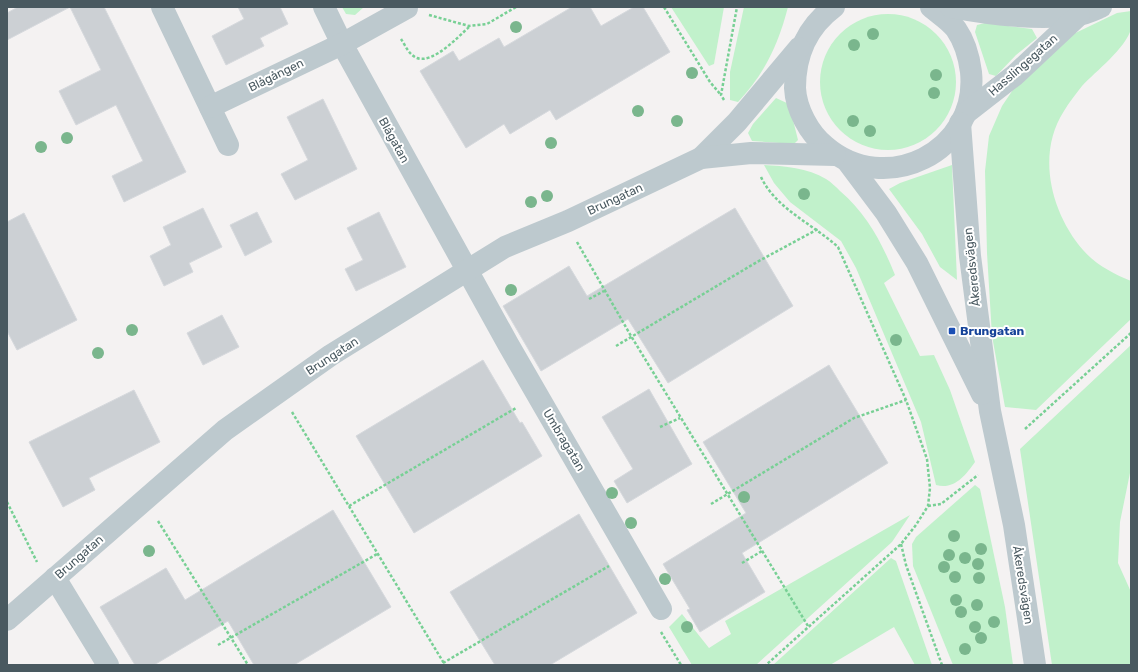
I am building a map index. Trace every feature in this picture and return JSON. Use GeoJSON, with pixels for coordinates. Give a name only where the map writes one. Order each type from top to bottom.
{"type":"FeatureCollection","features":[{"type":"Feature","properties":{"kind":"street"},"geometry":{"type":"LineString","coordinates":[[162,7],[228,145]]}},
{"type":"Feature","properties":{"kind":"street","name":"Blågatan"},"geometry":{"type":"LineString","coordinates":[[324,7],[342,44],[467,271]]}},
{"type":"Feature","properties":{"kind":"street","name":"Åkeredsvägen"},"geometry":{"type":"LineString","coordinates":[[813,7],[808,36],[795,72],[796,92],[800,111],[809,128],[819,141],[841,158],[886,213],[917,263],[990,411]]}},
{"type":"Feature","properties":{"kind":"street","name":"Åkeredsvägen"},"geometry":{"type":"LineString","coordinates":[[808,36],[822,16],[834,7]]}},
{"type":"Feature","properties":{"kind":"street","name":"Åkeredsvägen"},"geometry":{"type":"LineString","coordinates":[[841,158],[871,168],[893,169],[911,165],[931,156],[951,138],[963,118],[972,84],[970,59],[964,42],[955,28],[931,7]]}},
{"type":"Feature","properties":{"kind":"street","name":"Hasslingegatan"},"geometry":{"type":"LineString","coordinates":[[950,7],[992,15],[1035,16],[1079,14],[1102,7]]}},
{"type":"Feature","properties":{"kind":"street","name":"Blågången"},"geometry":{"type":"LineString","coordinates":[[210,107],[342,44],[407,8]]}},
{"type":"Feature","properties":{"kind":"street","name":"Hasslingegatan"},"geometry":{"type":"LineString","coordinates":[[963,118],[1015,75],[1079,14]]}},
{"type":"Feature","properties":{"kind":"street","name":"Brungatan"},"geometry":{"type":"LineString","coordinates":[[7,620],[225,430],[331,355],[505,247],[568,221],[701,158],[738,122],[808,36]]}},
{"type":"Feature","properties":{"kind":"street","name":"Åkeredsvägen"},"geometry":{"type":"LineString","coordinates":[[963,118],[970,256],[990,411],[1014,525],[1035,665]]}},
{"type":"Feature","properties":{"kind":"street","name":"Brungatan"},"geometry":{"type":"LineString","coordinates":[[701,158],[751,153],[841,158]]}},
{"type":"Feature","properties":{"kind":"street","name":"Umbragatan"},"geometry":{"type":"LineString","coordinates":[[467,271],[537,396],[661,609]]}},
{"type":"Feature","properties":{"kind":"street"},"geometry":{"type":"LineString","coordinates":[[55,578],[108,665]]}},
{"type":"Feature","properties":{"kind":"path"},"geometry":{"type":"LineString","coordinates":[[407,8],[469,26],[487,24],[516,7]]}},
{"type":"Feature","properties":{"kind":"path"},"geometry":{"type":"LineString","coordinates":[[664,7],[710,82],[721,95],[738,122]]}},
{"type":"Feature","properties":{"kind":"path"},"geometry":{"type":"LineString","coordinates":[[721,95],[737,7]]}},
{"type":"Feature","properties":{"kind":"path"},"geometry":{"type":"LineString","coordinates":[[388,18],[408,51],[416,58],[423,59],[431,58],[451,43],[469,26]]}},
{"type":"Feature","properties":{"kind":"path"},"geometry":{"type":"LineString","coordinates":[[751,153],[765,186],[793,214],[818,229],[838,247],[906,400],[927,459],[930,488],[928,506],[916,525],[901,544],[766,665]]}},
{"type":"Feature","properties":{"kind":"path"},"geometry":{"type":"LineString","coordinates":[[568,221],[578,245],[604,291],[808,626]]}},
{"type":"Feature","properties":{"kind":"path"},"geometry":{"type":"LineString","coordinates":[[616,346],[757,262],[818,229]]}},
{"type":"Feature","properties":{"kind":"path"},"geometry":{"type":"LineString","coordinates":[[589,299],[604,291]]}},
{"type":"Feature","properties":{"kind":"path"},"geometry":{"type":"LineString","coordinates":[[1025,429],[1131,332]]}},
{"type":"Feature","properties":{"kind":"path"},"geometry":{"type":"LineString","coordinates":[[279,391],[350,506],[377,554],[444,664],[629,554]]}},
{"type":"Feature","properties":{"kind":"path"},"geometry":{"type":"LineString","coordinates":[[350,506],[537,396]]}},
{"type":"Feature","properties":{"kind":"path"},"geometry":{"type":"LineString","coordinates":[[712,504],[854,418],[906,400]]}},
{"type":"Feature","properties":{"kind":"path"},"geometry":{"type":"LineString","coordinates":[[660,427],[680,418]]}},
{"type":"Feature","properties":{"kind":"path"},"geometry":{"type":"LineString","coordinates":[[928,506],[940,504],[978,475]]}},
{"type":"Feature","properties":{"kind":"path"},"geometry":{"type":"LineString","coordinates":[[144,500],[248,665]]}},
{"type":"Feature","properties":{"kind":"path"},"geometry":{"type":"LineString","coordinates":[[7,502],[40,568],[55,578]]}},
{"type":"Feature","properties":{"kind":"path"},"geometry":{"type":"LineString","coordinates":[[901,544],[906,565],[942,665]]}},
{"type":"Feature","properties":{"kind":"path"},"geometry":{"type":"LineString","coordinates":[[742,563],[762,552]]}},
{"type":"Feature","properties":{"kind":"path"},"geometry":{"type":"LineString","coordinates":[[218,646],[231,637],[377,554]]}},
{"type":"Feature","properties":{"kind":"path"},"geometry":{"type":"LineString","coordinates":[[661,609],[658,626],[681,665]]}},
{"type":"Feature","properties":{"kind":"green space"},"geometry":{"type":"Polygon","coordinates":[[[342,7],[364,7],[355,15],[346,14],[342,7]]]}},
{"type":"Feature","properties":{"kind":"green space"},"geometry":{"type":"Polygon","coordinates":[[[671,7],[724,7],[714,64],[709,66],[671,7]]]}},
{"type":"Feature","properties":{"kind":"green space"},"geometry":{"type":"Polygon","coordinates":[[[744,7],[788,7],[780,34],[769,58],[756,80],[738,102],[730,100],[730,72],[744,7]]]}},
{"type":"Feature","properties":{"kind":"green space"},"geometry":{"type":"Polygon","coordinates":[[[1131,11],[1131,29],[1123,44],[1117,52],[1082,86],[1064,111],[1055,128],[1049,164],[1051,183],[1056,201],[1063,219],[1072,235],[1083,250],[1099,265],[1131,281],[1131,319],[1036,410],[1005,407],[992,336],[987,253],[985,171],[989,136],[1002,106],[1027,69],[1065,38],[1117,13],[1131,11]]]}},
{"type":"Feature","properties":{"kind":"green space"},"geometry":{"type":"Polygon","coordinates":[[[888,14],[914,19],[936,34],[951,56],[956,82],[951,108],[936,130],[914,145],[888,150],[862,145],[840,130],[825,108],[820,82],[825,56],[840,34],[862,19],[888,14]]]}},
{"type":"Feature","properties":{"kind":"green space"},"geometry":{"type":"Polygon","coordinates":[[[985,23],[1032,29],[1037,38],[1016,55],[996,76],[989,74],[975,32],[977,25],[985,23]]]}},
{"type":"Feature","properties":{"kind":"green space"},"geometry":{"type":"Polygon","coordinates":[[[776,98],[789,104],[798,140],[794,144],[752,141],[748,133],[753,124],[776,98]]]}},
{"type":"Feature","properties":{"kind":"green space"},"geometry":{"type":"Polygon","coordinates":[[[764,165],[804,170],[826,179],[858,209],[879,240],[895,275],[884,283],[920,356],[934,355],[950,390],[975,462],[963,477],[954,484],[942,486],[936,485],[921,422],[856,268],[841,241],[790,202],[774,183],[764,165]]]}},
{"type":"Feature","properties":{"kind":"green space"},"geometry":{"type":"Polygon","coordinates":[[[952,165],[957,280],[940,267],[922,234],[889,189],[900,183],[952,165]]]}},
{"type":"Feature","properties":{"kind":"green space"},"geometry":{"type":"Polygon","coordinates":[[[1131,345],[1131,468],[1120,522],[1118,563],[1131,592],[1131,665],[1052,665],[1020,449],[1131,345]]]}},
{"type":"Feature","properties":{"kind":"green space"},"geometry":{"type":"Polygon","coordinates":[[[975,485],[980,489],[1005,607],[1013,665],[953,665],[913,566],[912,544],[916,537],[975,485]]]}},
{"type":"Feature","properties":{"kind":"green space"},"geometry":{"type":"Polygon","coordinates":[[[910,515],[892,542],[756,665],[692,665],[669,627],[682,614],[709,648],[731,634],[725,621],[910,515]]]}},
{"type":"Feature","properties":{"kind":"green space"},"geometry":{"type":"Polygon","coordinates":[[[891,558],[896,561],[932,665],[915,665],[894,627],[830,665],[773,665],[891,558]]]}},
{"type":"Feature","properties":{"kind":"building"},"geometry":{"type":"Polygon","coordinates":[[[18,7],[70,7],[7,40],[7,13],[18,7]]]}},
{"type":"Feature","properties":{"kind":"building"},"geometry":{"type":"Polygon","coordinates":[[[70,7],[104,7],[186,172],[124,202],[112,176],[143,161],[116,105],[76,125],[59,91],[101,70],[70,7]]]}},
{"type":"Feature","properties":{"kind":"building"},"geometry":{"type":"Polygon","coordinates":[[[238,7],[280,7],[288,24],[260,38],[264,46],[226,65],[212,36],[244,19],[238,7]]]}},
{"type":"Feature","properties":{"kind":"building"},"geometry":{"type":"Polygon","coordinates":[[[572,7],[590,7],[601,26],[634,7],[643,7],[670,52],[556,120],[550,110],[510,134],[504,124],[466,148],[420,71],[453,51],[459,61],[499,38],[504,47],[572,7]]]}},
{"type":"Feature","properties":{"kind":"building"},"geometry":{"type":"Polygon","coordinates":[[[323,99],[357,169],[295,200],[281,174],[308,160],[287,117],[323,99]]]}},
{"type":"Feature","properties":{"kind":"building"},"geometry":{"type":"Polygon","coordinates":[[[203,208],[222,247],[189,263],[193,272],[164,286],[150,256],[171,245],[163,227],[203,208]]]}},
{"type":"Feature","properties":{"kind":"building"},"geometry":{"type":"Polygon","coordinates":[[[735,208],[793,306],[668,383],[628,319],[541,371],[503,306],[569,266],[587,296],[735,208]]]}},
{"type":"Feature","properties":{"kind":"building"},"geometry":{"type":"Polygon","coordinates":[[[257,212],[272,242],[245,256],[230,225],[257,212]]]}},
{"type":"Feature","properties":{"kind":"building"},"geometry":{"type":"Polygon","coordinates":[[[379,212],[406,267],[356,291],[345,269],[363,260],[347,228],[379,212]]]}},
{"type":"Feature","properties":{"kind":"building"},"geometry":{"type":"Polygon","coordinates":[[[24,213],[77,320],[17,350],[7,331],[7,222],[24,213]]]}},
{"type":"Feature","properties":{"kind":"building"},"geometry":{"type":"Polygon","coordinates":[[[222,315],[239,347],[203,365],[187,333],[222,315]]]}},
{"type":"Feature","properties":{"kind":"building"},"geometry":{"type":"Polygon","coordinates":[[[483,360],[520,423],[522,422],[542,456],[414,533],[356,436],[483,360]]]}},
{"type":"Feature","properties":{"kind":"building"},"geometry":{"type":"Polygon","coordinates":[[[829,365],[888,463],[742,553],[765,592],[700,632],[687,610],[690,609],[663,564],[746,513],[703,442],[829,365]]]}},
{"type":"Feature","properties":{"kind":"building"},"geometry":{"type":"Polygon","coordinates":[[[649,389],[692,464],[627,503],[614,481],[633,469],[602,417],[649,389]]]}},
{"type":"Feature","properties":{"kind":"building"},"geometry":{"type":"Polygon","coordinates":[[[134,390],[160,442],[89,478],[95,490],[63,507],[29,442],[134,390]]]}},
{"type":"Feature","properties":{"kind":"building"},"geometry":{"type":"Polygon","coordinates":[[[333,510],[391,607],[294,665],[254,665],[228,621],[154,665],[135,665],[100,607],[166,568],[185,600],[333,510]]]}},
{"type":"Feature","properties":{"kind":"building"},"geometry":{"type":"Polygon","coordinates":[[[579,514],[637,613],[550,665],[495,665],[450,592],[579,514]]]}},
{"type":"Feature","properties":{"kind":"place","name":"Brungatan"},"geometry":{"type":"Point","coordinates":[952,331]}}]}
